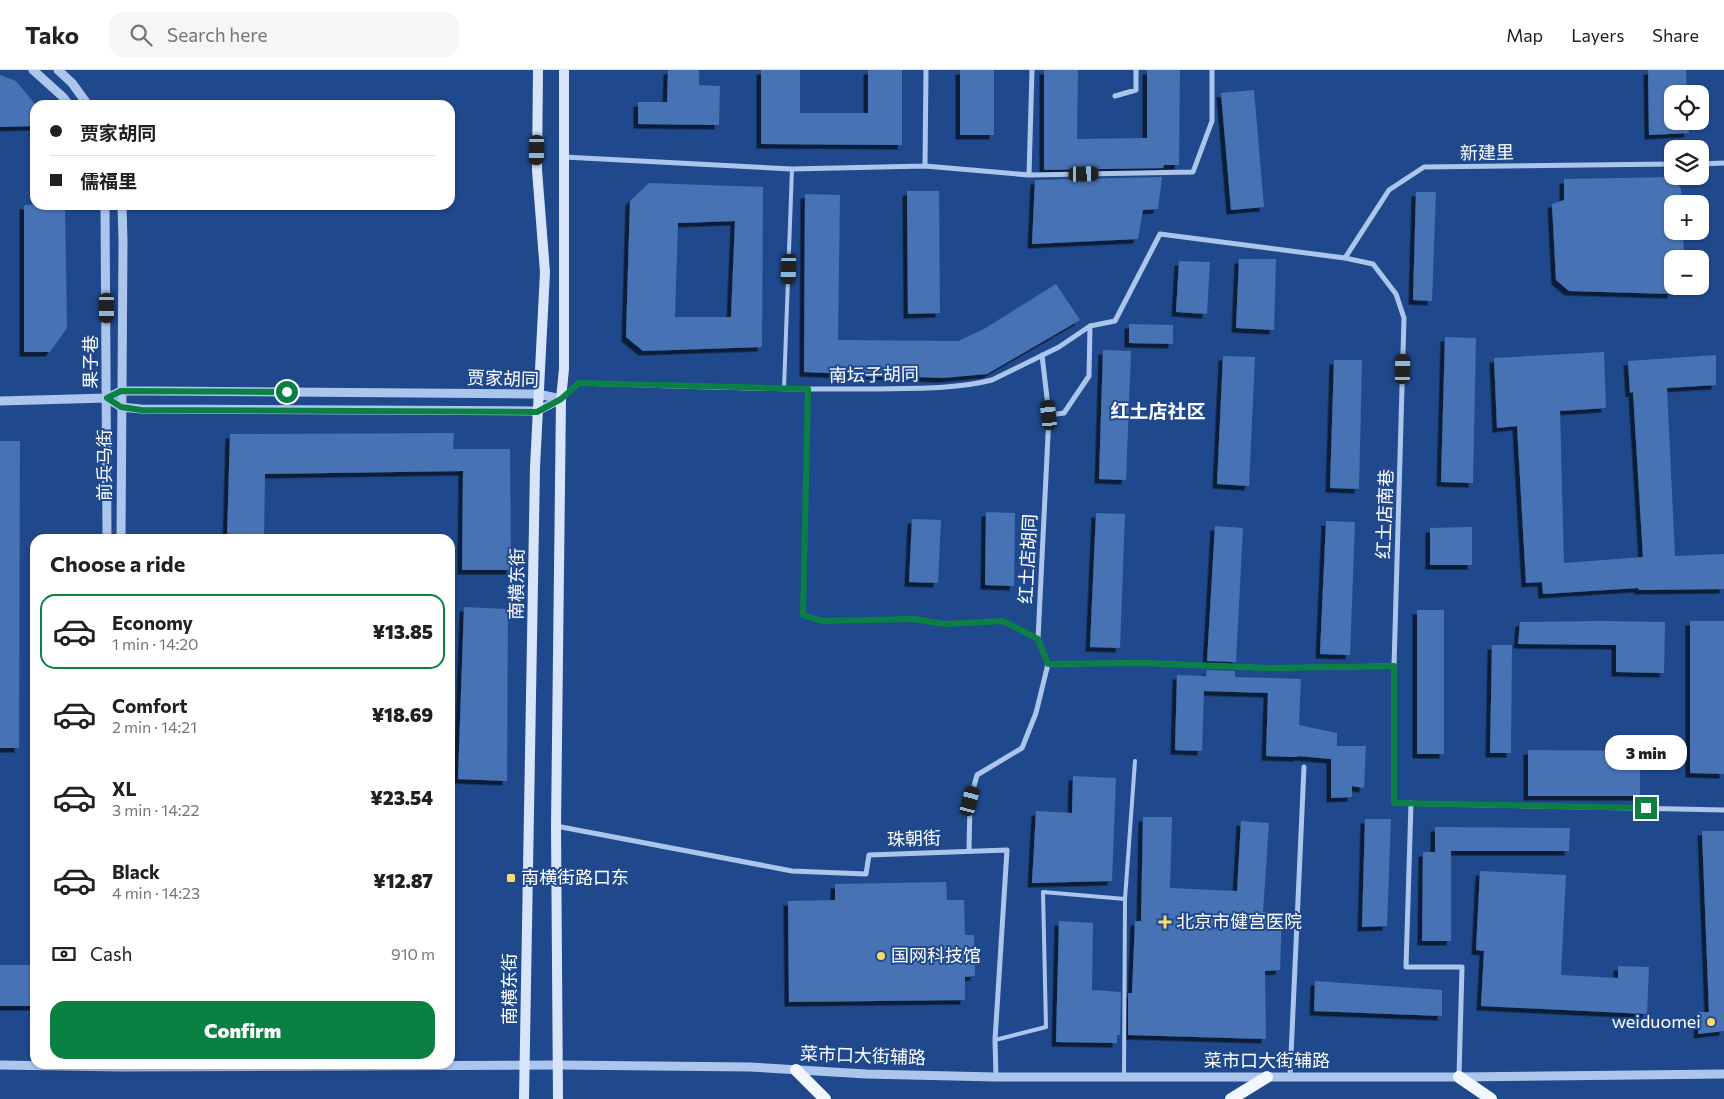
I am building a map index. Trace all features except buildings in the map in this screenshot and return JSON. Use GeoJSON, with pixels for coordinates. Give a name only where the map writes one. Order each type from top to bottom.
{"type":"FeatureCollection","features":[{"type":"Feature","properties":{"kind":"main road","name":"南横东街"},"geometry":{"type":"LineString","coordinates":[[524,1099],[537,412],[546,272],[537,170],[538,70]]}},
{"type":"Feature","properties":{"kind":"main road"},"geometry":{"type":"LineString","coordinates":[[558,1099],[556,826],[561,399],[564,369],[564,70]]}},
{"type":"Feature","properties":{"kind":"main road"},"geometry":{"type":"LineString","coordinates":[[796,1070],[825,1099]]}},
{"type":"Feature","properties":{"kind":"main road"},"geometry":{"type":"LineString","coordinates":[[1231,1099],[1267,1077]]}},
{"type":"Feature","properties":{"kind":"main road"},"geometry":{"type":"LineString","coordinates":[[1459,1077],[1491,1099]]}},
{"type":"Feature","properties":{"kind":"street"},"geometry":{"type":"LineString","coordinates":[[33,70],[65,100]]}},
{"type":"Feature","properties":{"kind":"street"},"geometry":{"type":"LineString","coordinates":[[58,70],[72,83],[84,100]]}},
{"type":"Feature","properties":{"kind":"street"},"geometry":{"type":"LineString","coordinates":[[925,166],[926,70]]}},
{"type":"Feature","properties":{"kind":"street"},"geometry":{"type":"LineString","coordinates":[[1029,175],[1032,70]]}},
{"type":"Feature","properties":{"kind":"street"},"geometry":{"type":"LineString","coordinates":[[1115,96],[1136,90],[1136,70]]}},
{"type":"Feature","properties":{"kind":"street"},"geometry":{"type":"LineString","coordinates":[[564,157],[792,169],[925,166],[1029,175],[1193,172],[1212,121],[1212,70]]}},
{"type":"Feature","properties":{"kind":"street"},"geometry":{"type":"LineString","coordinates":[[1709,164],[1724,163]]}},
{"type":"Feature","properties":{"kind":"street","name":"新建里"},"geometry":{"type":"LineString","coordinates":[[1345,258],[1389,190],[1424,167],[1664,164]]}},
{"type":"Feature","properties":{"kind":"street","name":"果子巷"},"geometry":{"type":"LineString","coordinates":[[105,210],[107,398]]}},
{"type":"Feature","properties":{"kind":"street","name":"果子巷"},"geometry":{"type":"LineString","coordinates":[[121,391],[122,210]]}},
{"type":"Feature","properties":{"kind":"street"},"geometry":{"type":"LineString","coordinates":[[1049,415],[1064,413],[1090,376],[1090,326],[1115,321],[1160,234],[1345,258]]}},
{"type":"Feature","properties":{"kind":"street","name":"红土店南巷"},"geometry":{"type":"LineString","coordinates":[[1345,258],[1373,264],[1396,294],[1404,318],[1394,666],[1394,803],[1411,803]]}},
{"type":"Feature","properties":{"kind":"street","name":"南坛子胡同"},"geometry":{"type":"LineString","coordinates":[[561,399],[579,383],[808,389],[927,388],[981,383],[992,380],[1059,347],[1090,326]]}},
{"type":"Feature","properties":{"kind":"street","name":"红土店胡同"},"geometry":{"type":"LineString","coordinates":[[1042,355],[1049,415],[1038,639],[1048,664]]}},
{"type":"Feature","properties":{"kind":"street","name":"贾家胡同"},"geometry":{"type":"LineString","coordinates":[[0,401],[107,398],[121,391],[538,394],[561,399]]}},
{"type":"Feature","properties":{"kind":"street","name":"前兵马街"},"geometry":{"type":"LineString","coordinates":[[121,391],[121,534]]}},
{"type":"Feature","properties":{"kind":"street","name":"贾家胡同"},"geometry":{"type":"LineString","coordinates":[[107,398],[121,407],[141,410],[537,412],[561,399]]}},
{"type":"Feature","properties":{"kind":"street","name":"前兵马街"},"geometry":{"type":"LineString","coordinates":[[107,398],[108,534]]}},
{"type":"Feature","properties":{"kind":"street"},"geometry":{"type":"LineString","coordinates":[[969,851],[970,801],[977,775],[1022,748],[1036,713],[1048,664],[1143,663],[1268,668],[1394,666]]}},
{"type":"Feature","properties":{"kind":"street"},"geometry":{"type":"LineString","coordinates":[[1290,1077],[1304,767]]}},
{"type":"Feature","properties":{"kind":"street"},"geometry":{"type":"LineString","coordinates":[[1459,1077],[1462,967],[1406,967],[1411,803],[1724,810]]}},
{"type":"Feature","properties":{"kind":"street","name":"珠朝街"},"geometry":{"type":"LineString","coordinates":[[556,826],[792,871],[866,874],[869,855],[1007,850],[995,1040],[996,1077]]}},
{"type":"Feature","properties":{"kind":"street","name":"菜市口大街辅路"},"geometry":{"type":"LineString","coordinates":[[0,1065],[30,1065]]}},
{"type":"Feature","properties":{"kind":"street","name":"菜市口大街辅路"},"geometry":{"type":"LineString","coordinates":[[455,1066],[750,1067],[866,1074],[996,1077],[1459,1077],[1724,1074]]}},
{"type":"Feature","properties":{"kind":"lane"},"geometry":{"type":"LineString","coordinates":[[784,388],[792,169]]}},
{"type":"Feature","properties":{"kind":"lane"},"geometry":{"type":"LineString","coordinates":[[808,389],[803,615],[822,621],[913,619],[945,624],[1003,621],[1038,639]]}},
{"type":"Feature","properties":{"kind":"lane"},"geometry":{"type":"LineString","coordinates":[[1124,1077],[1125,899],[1135,762]]}},
{"type":"Feature","properties":{"kind":"lane"},"geometry":{"type":"LineString","coordinates":[[995,1040],[1046,1027],[1043,892],[1125,899]]}},
{"type":"Feature","properties":{"kind":"place","name":"南横街路口东"},"geometry":{"type":"Point","coordinates":[511,878]}},
{"type":"Feature","properties":{"kind":"place","name":"北京市健宫医院"},"geometry":{"type":"Point","coordinates":[1165,922]}},
{"type":"Feature","properties":{"kind":"place","name":"国网科技馆"},"geometry":{"type":"Point","coordinates":[881,956]}},
{"type":"Feature","properties":{"kind":"place","name":"weiduomei"},"geometry":{"type":"Point","coordinates":[1711,1022]}},
{"type":"Feature","properties":{"kind":"district","name":"红土店社区"},"geometry":{"type":"Point","coordinates":[1158,411]}},
{"type":"Feature","properties":{"kind":"route"},"geometry":{"type":"LineString","coordinates":[[287,392],[121,391],[107,398],[121,407],[141,410],[488,410],[537,412],[561,399],[579,383],[808,389],[803,615],[822,621],[913,619],[945,624],[1003,621],[1038,639],[1048,664],[1143,663],[1268,668],[1394,666],[1394,803],[1646,808]]}}]}
